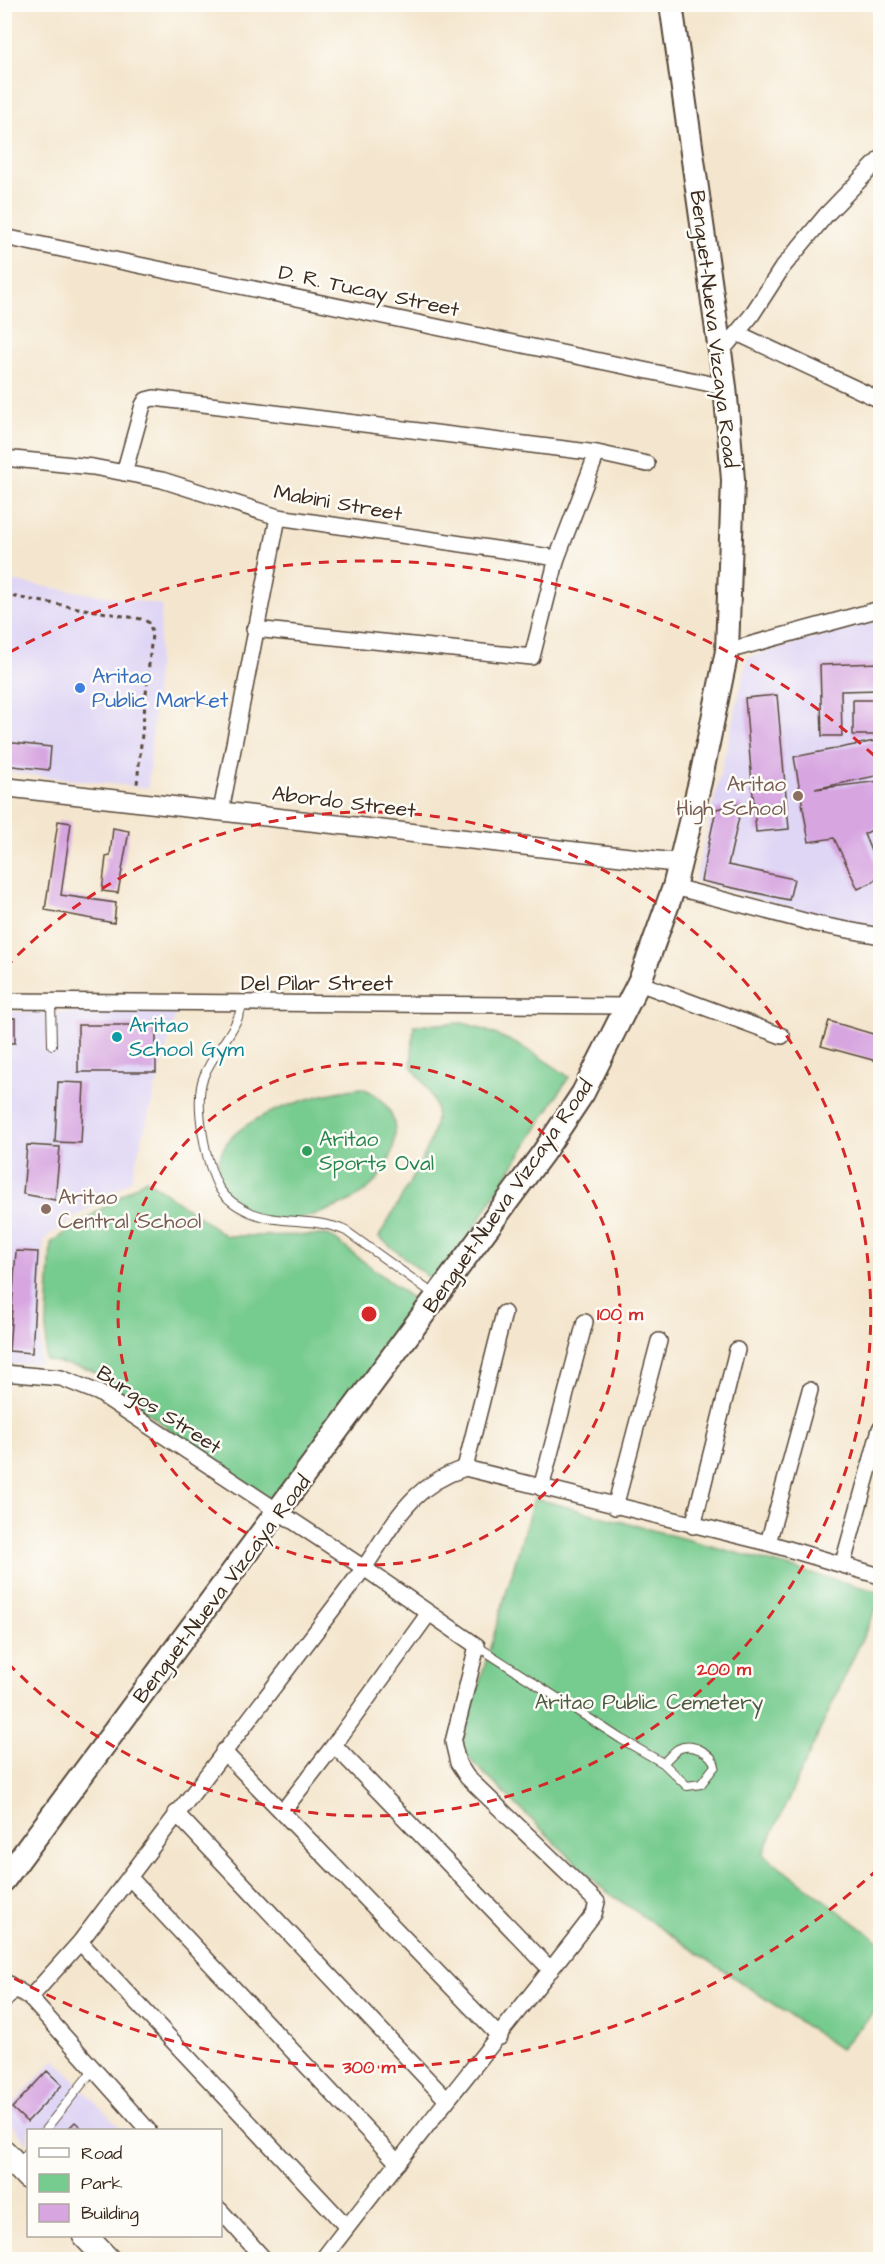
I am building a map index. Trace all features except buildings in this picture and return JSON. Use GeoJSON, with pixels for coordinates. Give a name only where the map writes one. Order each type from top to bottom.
{"type":"FeatureCollection","features":[{"type":"Feature","properties":{"kind":"highway"},"geometry":{"type":"LineString","coordinates":[[87,2237],[108,2259]]}},
{"type":"Feature","properties":{"kind":"main road","name":"Benguet-Nueva Vizcaya Road"},"geometry":{"type":"LineString","coordinates":[[4,1880],[438,1298],[577,1102],[629,1006],[674,887],[700,782],[727,651],[733,480],[725,387],[671,4]]}},
{"type":"Feature","properties":{"kind":"street"},"geometry":{"type":"LineString","coordinates":[[720,353],[737,333],[789,259],[826,215],[880,159]]}},
{"type":"Feature","properties":{"kind":"street","name":"D. R. Tucay Street"},"geometry":{"type":"LineString","coordinates":[[4,237],[725,387]]}},
{"type":"Feature","properties":{"kind":"street"},"geometry":{"type":"LineString","coordinates":[[737,333],[880,400]]}},
{"type":"Feature","properties":{"kind":"street"},"geometry":{"type":"LineString","coordinates":[[124,473],[143,405],[146,400],[154,398],[597,453],[647,464]]}},
{"type":"Feature","properties":{"kind":"street"},"geometry":{"type":"LineString","coordinates":[[255,630],[532,657],[557,558],[597,453]]}},
{"type":"Feature","properties":{"kind":"street","name":"Mabini Street"},"geometry":{"type":"LineString","coordinates":[[4,458],[93,467],[162,480],[278,518],[557,558]]}},
{"type":"Feature","properties":{"kind":"street"},"geometry":{"type":"LineString","coordinates":[[221,811],[278,518]]}},
{"type":"Feature","properties":{"kind":"street"},"geometry":{"type":"LineString","coordinates":[[727,651],[880,609]]}},
{"type":"Feature","properties":{"kind":"street","name":"Abordo Street"},"geometry":{"type":"LineString","coordinates":[[4,787],[679,863]]}},
{"type":"Feature","properties":{"kind":"street"},"geometry":{"type":"LineString","coordinates":[[674,887],[827,926],[880,936]]}},
{"type":"Feature","properties":{"kind":"street"},"geometry":{"type":"LineString","coordinates":[[639,983],[782,1036]]}},
{"type":"Feature","properties":{"kind":"street","name":"Del Pilar Street"},"geometry":{"type":"LineString","coordinates":[[4,1000],[629,1006]]}},
{"type":"Feature","properties":{"kind":"street"},"geometry":{"type":"LineString","coordinates":[[465,1468],[504,1312]]}},
{"type":"Feature","properties":{"kind":"street"},"geometry":{"type":"LineString","coordinates":[[541,1488],[585,1322]]}},
{"type":"Feature","properties":{"kind":"street"},"geometry":{"type":"LineString","coordinates":[[615,1507],[659,1341]]}},
{"type":"Feature","properties":{"kind":"street"},"geometry":{"type":"LineString","coordinates":[[693,1526],[737,1350]]}},
{"type":"Feature","properties":{"kind":"street","name":"Burgos Street"},"geometry":{"type":"LineString","coordinates":[[4,1373],[61,1377],[91,1389],[364,1568],[477,1646]]}},
{"type":"Feature","properties":{"kind":"street"},"geometry":{"type":"LineString","coordinates":[[768,1543],[810,1390]]}},
{"type":"Feature","properties":{"kind":"street"},"geometry":{"type":"LineString","coordinates":[[843,1563],[880,1429]]}},
{"type":"Feature","properties":{"kind":"street"},"geometry":{"type":"LineString","coordinates":[[147,2129],[17,1990],[80,1942],[364,1568],[407,1504],[427,1485],[443,1475],[465,1468],[615,1507],[768,1543],[843,1563],[880,1576]]}},
{"type":"Feature","properties":{"kind":"street"},"geometry":{"type":"LineString","coordinates":[[283,1811],[429,1613]]}},
{"type":"Feature","properties":{"kind":"street"},"geometry":{"type":"LineString","coordinates":[[322,2259],[446,2100],[500,2037],[596,1912],[597,1902],[467,1778],[458,1763],[454,1734],[477,1646]]}},
{"type":"Feature","properties":{"kind":"street"},"geometry":{"type":"LineString","coordinates":[[334,1744],[551,1970]]}},
{"type":"Feature","properties":{"kind":"street"},"geometry":{"type":"LineString","coordinates":[[223,1751],[500,2037]]}},
{"type":"Feature","properties":{"kind":"street"},"geometry":{"type":"LineString","coordinates":[[176,1813],[446,2100]]}},
{"type":"Feature","properties":{"kind":"street"},"geometry":{"type":"LineString","coordinates":[[130,1878],[398,2163]]}},
{"type":"Feature","properties":{"kind":"street"},"geometry":{"type":"LineString","coordinates":[[80,1942],[347,2226]]}},
{"type":"Feature","properties":{"kind":"street"},"geometry":{"type":"LineString","coordinates":[[222,2212],[265,2259]]}},
{"type":"Feature","properties":{"kind":"lane"},"geometry":{"type":"LineString","coordinates":[[51,1002],[52,1045]]}},
{"type":"Feature","properties":{"kind":"lane"},"geometry":{"type":"LineString","coordinates":[[243,1003],[234,1030],[209,1067],[201,1085],[203,1131],[210,1163],[220,1190],[232,1202],[251,1213],[276,1220],[330,1224],[346,1231],[438,1298]]}},
{"type":"Feature","properties":{"kind":"lane"},"geometry":{"type":"LineString","coordinates":[[477,1646],[621,1739],[663,1763],[677,1778],[692,1786],[700,1785],[715,1766],[713,1759],[704,1752],[686,1747],[678,1749],[663,1763]]}},
{"type":"Feature","properties":{"kind":"lane"},"geometry":{"type":"LineString","coordinates":[[4,2007],[17,1990]]}},
{"type":"Feature","properties":{"kind":"lane"},"geometry":{"type":"LineString","coordinates":[[46,2129],[93,2070]]}},
{"type":"Feature","properties":{"kind":"path"},"geometry":{"type":"LineString","coordinates":[[4,595],[141,619],[150,623],[152,634],[135,801]]}},
{"type":"Feature","properties":{"kind":"shaded area","name":"Aritao Public Market"},"geometry":{"type":"Polygon","coordinates":[[[4,580],[162,605],[148,788],[5,772],[4,580]]]}},
{"type":"Feature","properties":{"kind":"shaded area","name":"Aritao High School"},"geometry":{"type":"Polygon","coordinates":[[[880,620],[880,933],[695,881],[748,657],[880,620]]]}},
{"type":"Feature","properties":{"kind":"shaded area","name":"Aritao Central School"},"geometry":{"type":"Polygon","coordinates":[[[110,1010],[176,1012],[131,1180],[44,1239],[40,1363],[5,1365],[5,1011],[72,1013],[110,1010]]]}},
{"type":"Feature","properties":{"kind":"shaded area"},"geometry":{"type":"Polygon","coordinates":[[[55,2059],[121,2129],[27,2129],[27,2144],[4,2114],[55,2059]]]}},
{"type":"Feature","properties":{"kind":"green space"},"geometry":{"type":"Polygon","coordinates":[[[464,1023],[519,1045],[569,1077],[438,1285],[379,1237],[424,1156],[435,1123],[436,1110],[432,1098],[411,1066],[414,1025],[464,1023]]]}},
{"type":"Feature","properties":{"kind":"green space","name":"Aritao Sports Oval"},"geometry":{"type":"Polygon","coordinates":[[[362,1088],[378,1097],[389,1110],[394,1124],[391,1156],[383,1172],[372,1185],[341,1205],[286,1222],[254,1221],[242,1217],[230,1208],[221,1191],[218,1171],[219,1161],[226,1144],[237,1133],[251,1122],[288,1105],[362,1088]]]}},
{"type":"Feature","properties":{"kind":"green space"},"geometry":{"type":"Polygon","coordinates":[[[146,1179],[226,1236],[329,1235],[419,1304],[276,1509],[91,1370],[45,1360],[51,1243],[146,1179]]]}},
{"type":"Feature","properties":{"kind":"green space","name":"Aritao Public Cemetery"},"geometry":{"type":"Polygon","coordinates":[[[534,1498],[880,1592],[880,1600],[763,1854],[880,1942],[880,2006],[840,2049],[604,1890],[460,1750],[534,1498]]]}},
{"type":"Feature","properties":{"kind":"place","name":"Aritao Public Market"},"geometry":{"type":"Point","coordinates":[80,688]}},
{"type":"Feature","properties":{"kind":"place","name":"Aritao High School"},"geometry":{"type":"Point","coordinates":[798,796]}},
{"type":"Feature","properties":{"kind":"place","name":"Aritao School Gym"},"geometry":{"type":"Point","coordinates":[117,1037]}},
{"type":"Feature","properties":{"kind":"place","name":"Aritao Sports Oval"},"geometry":{"type":"Point","coordinates":[307,1151]}},
{"type":"Feature","properties":{"kind":"place","name":"Aritao Central School"},"geometry":{"type":"Point","coordinates":[46,1209]}}]}
